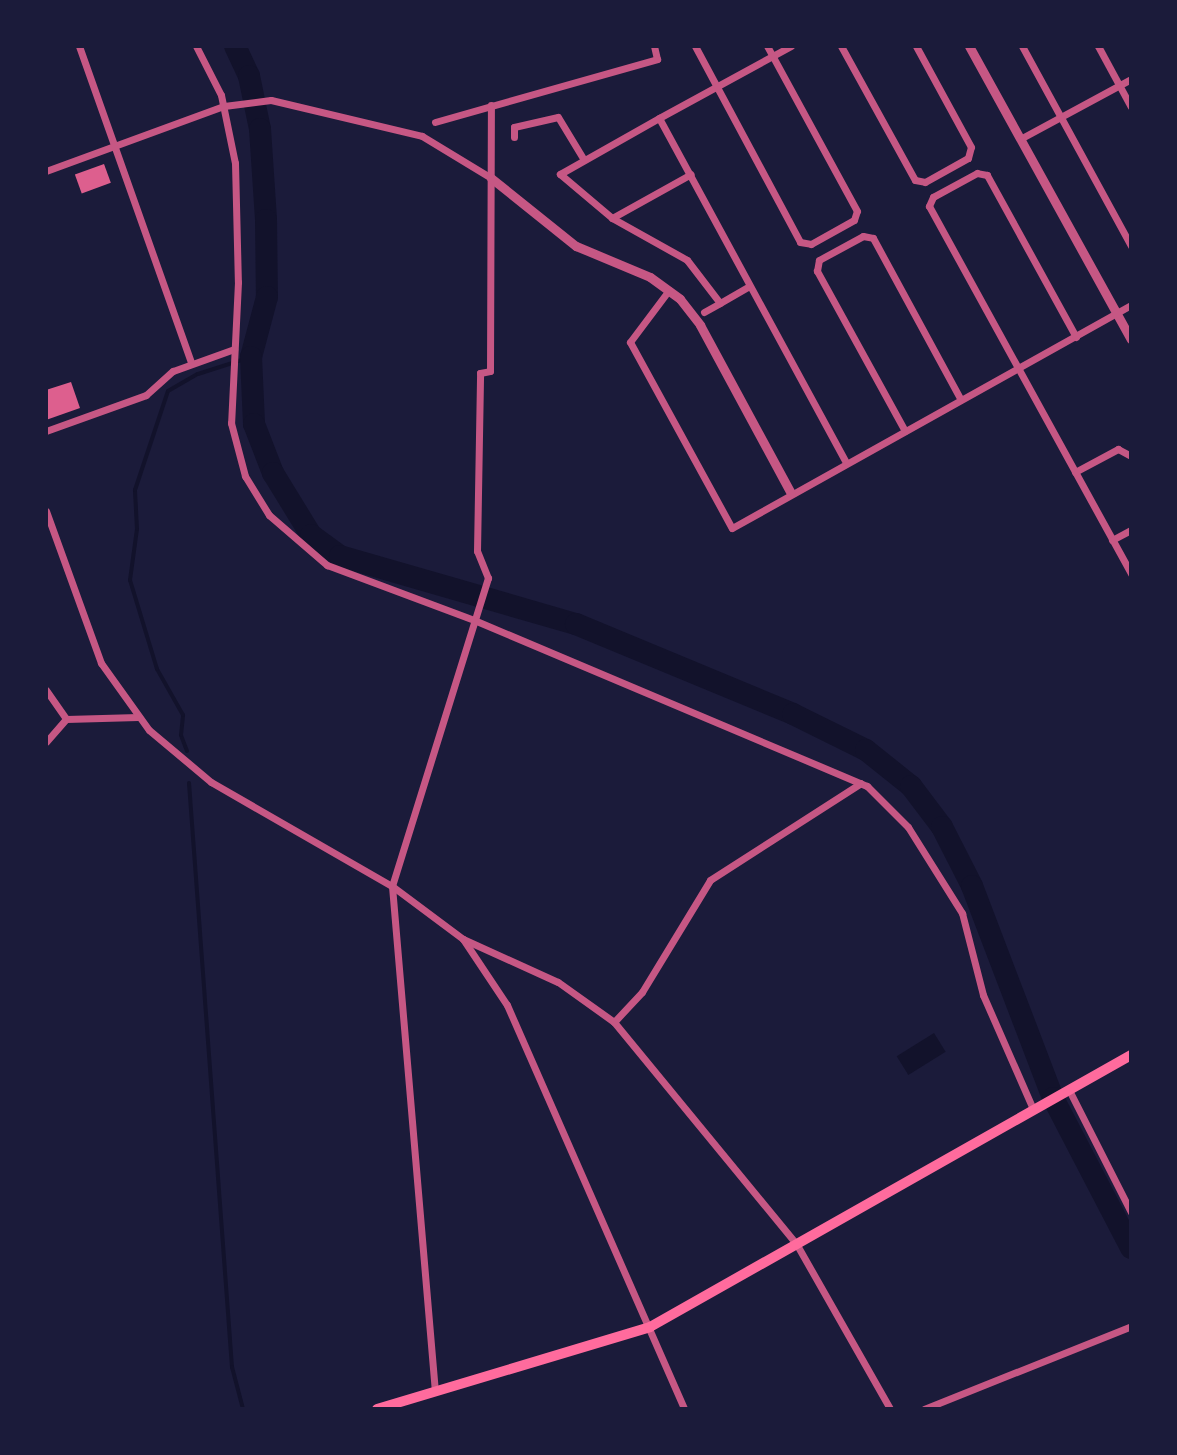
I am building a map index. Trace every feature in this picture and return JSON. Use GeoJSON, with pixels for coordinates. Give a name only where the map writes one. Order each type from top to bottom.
{"type":"FeatureCollection","features":[{"type":"Feature","properties":{"kind":"main road"},"geometry":{"type":"LineString","coordinates":[[377,1409],[408,1404],[435,1392],[650,1327],[1131,1055]]}},
{"type":"Feature","properties":{"kind":"street"},"geometry":{"type":"LineString","coordinates":[[79,46],[191,362]]}},
{"type":"Feature","properties":{"kind":"street"},"geometry":{"type":"LineString","coordinates":[[196,46],[224,106],[237,195],[231,423],[238,459],[256,497],[283,530],[327,565],[475,616],[847,781],[861,783],[908,827],[962,913],[983,995],[1036,1108]]}},
{"type":"Feature","properties":{"kind":"street"},"geometry":{"type":"LineString","coordinates":[[435,122],[657,59],[654,46]]}},
{"type":"Feature","properties":{"kind":"street"},"geometry":{"type":"LineString","coordinates":[[695,46],[800,242],[811,244],[842,227],[857,211],[767,46]]}},
{"type":"Feature","properties":{"kind":"street"},"geometry":{"type":"LineString","coordinates":[[720,303],[704,278],[670,247],[612,218],[560,174],[791,46]]}},
{"type":"Feature","properties":{"kind":"street"},"geometry":{"type":"LineString","coordinates":[[841,46],[915,180],[925,182],[968,158],[971,147],[916,46]]}},
{"type":"Feature","properties":{"kind":"street"},"geometry":{"type":"LineString","coordinates":[[969,46],[1131,339]]}},
{"type":"Feature","properties":{"kind":"street"},"geometry":{"type":"LineString","coordinates":[[1022,46],[1131,246]]}},
{"type":"Feature","properties":{"kind":"street"},"geometry":{"type":"LineString","coordinates":[[1098,46],[1131,107]]}},
{"type":"Feature","properties":{"kind":"street"},"geometry":{"type":"LineString","coordinates":[[1020,139],[1131,79]]}},
{"type":"Feature","properties":{"kind":"street"},"geometry":{"type":"LineString","coordinates":[[46,171],[224,106],[271,100],[422,136],[491,178],[576,246],[669,290],[695,317],[791,493]]}},
{"type":"Feature","properties":{"kind":"street"},"geometry":{"type":"LineString","coordinates":[[435,1392],[392,886],[488,578],[477,551],[480,373],[490,371],[491,105]]}},
{"type":"Feature","properties":{"kind":"street"},"geometry":{"type":"LineString","coordinates":[[514,137],[514,127],[558,117],[584,160]]}},
{"type":"Feature","properties":{"kind":"street"},"geometry":{"type":"LineString","coordinates":[[659,118],[846,463]]}},
{"type":"Feature","properties":{"kind":"street"},"geometry":{"type":"LineString","coordinates":[[1076,337],[987,175],[977,173],[933,197],[929,206],[1131,573]]}},
{"type":"Feature","properties":{"kind":"street"},"geometry":{"type":"LineString","coordinates":[[612,218],[691,174]]}},
{"type":"Feature","properties":{"kind":"street"},"geometry":{"type":"LineString","coordinates":[[905,431],[817,271],[819,260],[863,236],[873,238],[961,400]]}},
{"type":"Feature","properties":{"kind":"street"},"geometry":{"type":"LineString","coordinates":[[704,312],[750,286]]}},
{"type":"Feature","properties":{"kind":"street"},"geometry":{"type":"LineString","coordinates":[[669,290],[630,342],[732,528],[1131,305]]}},
{"type":"Feature","properties":{"kind":"street"},"geometry":{"type":"LineString","coordinates":[[46,431],[146,395],[191,362],[234,351]]}},
{"type":"Feature","properties":{"kind":"street"},"geometry":{"type":"LineString","coordinates":[[1075,472],[1118,449],[1131,456]]}},
{"type":"Feature","properties":{"kind":"street"},"geometry":{"type":"LineString","coordinates":[[46,511],[101,663],[138,717],[203,777],[392,886],[463,939],[558,982],[614,1022],[797,1245],[890,1409]]}},
{"type":"Feature","properties":{"kind":"street"},"geometry":{"type":"LineString","coordinates":[[1112,540],[1131,530]]}},
{"type":"Feature","properties":{"kind":"street"},"geometry":{"type":"LineString","coordinates":[[46,690],[66,719]]}},
{"type":"Feature","properties":{"kind":"street"},"geometry":{"type":"LineString","coordinates":[[46,742],[66,719],[138,717]]}},
{"type":"Feature","properties":{"kind":"street"},"geometry":{"type":"LineString","coordinates":[[614,1022],[642,992],[710,880],[861,783]]}},
{"type":"Feature","properties":{"kind":"street"},"geometry":{"type":"LineString","coordinates":[[463,939],[507,1005],[684,1409]]}},
{"type":"Feature","properties":{"kind":"street"},"geometry":{"type":"LineString","coordinates":[[1069,1090],[1131,1212]]}},
{"type":"Feature","properties":{"kind":"street"},"geometry":{"type":"LineString","coordinates":[[924,1409],[1131,1326]]}},
{"type":"Feature","properties":{"kind":"shaded area"},"geometry":{"type":"Polygon","coordinates":[[[934,1033],[946,1052],[908,1075],[897,1056],[934,1033]]]}},
{"type":"Feature","properties":{"kind":"building"},"geometry":{"type":"Polygon","coordinates":[[[104,164],[111,183],[82,193],[75,175],[104,164]]]}},
{"type":"Feature","properties":{"kind":"building"},"geometry":{"type":"Polygon","coordinates":[[[71,382],[80,408],[46,420],[46,390],[71,382]]]}},
{"type":"Feature","properties":{"kind":"waterway"},"geometry":{"type":"LineString","coordinates":[[235,46],[249,76],[260,129],[266,220],[267,297],[251,357],[254,424],[273,473],[311,535],[340,556],[576,624],[793,714],[866,750],[911,786],[942,827],[972,886],[1053,1098],[1131,1248]]}},
{"type":"Feature","properties":{"kind":"waterway"},"geometry":{"type":"LineString","coordinates":[[187,751],[181,735],[183,715],[157,669],[130,580],[137,529],[135,490],[168,391],[198,374],[251,357]]}},
{"type":"Feature","properties":{"kind":"waterway"},"geometry":{"type":"LineString","coordinates":[[189,783],[232,1367],[243,1409]]}}]}
